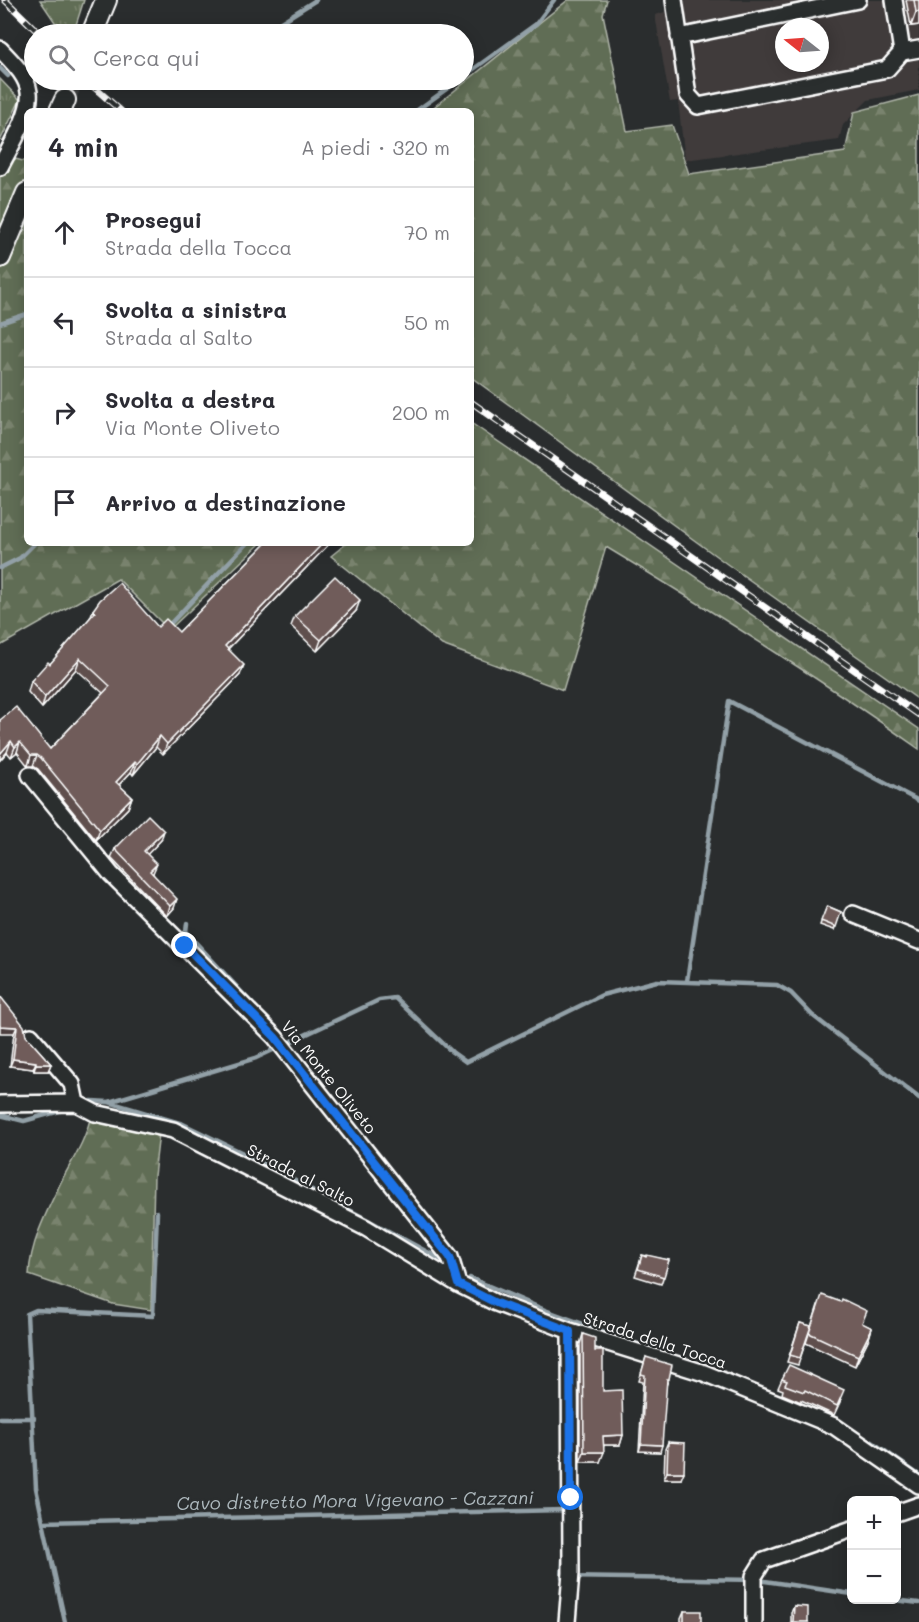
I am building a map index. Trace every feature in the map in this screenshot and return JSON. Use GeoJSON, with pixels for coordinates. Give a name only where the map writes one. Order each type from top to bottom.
{"type":"FeatureCollection","features":[{"type":"Feature","properties":{"kind":"main road"},"geometry":{"type":"LineString","coordinates":[[96,24],[106,0]]}},
{"type":"Feature","properties":{"kind":"main road"},"geometry":{"type":"LineString","coordinates":[[0,257],[24,200]]}},
{"type":"Feature","properties":{"kind":"street"},"geometry":{"type":"LineString","coordinates":[[674,0],[688,95],[698,106],[886,69],[902,52],[919,49]]}},
{"type":"Feature","properties":{"kind":"street"},"geometry":{"type":"LineString","coordinates":[[679,37],[858,0]]}},
{"type":"Feature","properties":{"kind":"street"},"geometry":{"type":"LineString","coordinates":[[894,0],[902,52]]}},
{"type":"Feature","properties":{"kind":"street"},"geometry":{"type":"LineString","coordinates":[[0,49],[18,69],[24,82]]}},
{"type":"Feature","properties":{"kind":"street"},"geometry":{"type":"LineString","coordinates":[[27,108],[28,90]]}},
{"type":"Feature","properties":{"kind":"street"},"geometry":{"type":"LineString","coordinates":[[0,167],[24,116]]}},
{"type":"Feature","properties":{"kind":"street","name":"Via Monte Oliveto"},"geometry":{"type":"LineString","coordinates":[[30,775],[111,874],[283,1047],[450,1257],[458,1284]]}},
{"type":"Feature","properties":{"kind":"street"},"geometry":{"type":"LineString","coordinates":[[853,914],[919,941]]}},
{"type":"Feature","properties":{"kind":"street"},"geometry":{"type":"LineString","coordinates":[[31,1036],[72,1084],[79,1105]]}},
{"type":"Feature","properties":{"kind":"street","name":"Strada al Salto"},"geometry":{"type":"LineString","coordinates":[[0,1104],[79,1105],[95,1113],[172,1130],[366,1228],[458,1284],[496,1303],[570,1331]]}},
{"type":"Feature","properties":{"kind":"street","name":"Strada della Tocca"},"geometry":{"type":"LineString","coordinates":[[567,1622],[570,1578],[570,1331],[704,1373],[834,1426],[919,1485]]}},
{"type":"Feature","properties":{"kind":"street"},"geometry":{"type":"LineString","coordinates":[[901,1512],[919,1505]]}},
{"type":"Feature","properties":{"kind":"street"},"geometry":{"type":"LineString","coordinates":[[754,1622],[754,1581],[764,1560],[847,1531]]}},
{"type":"Feature","properties":{"kind":"shaded area"},"geometry":{"type":"Polygon","coordinates":[[[666,0],[919,0],[919,90],[868,100],[843,125],[839,140],[685,160],[678,101],[670,102],[655,15],[665,12],[666,0]]]}},
{"type":"Feature","properties":{"kind":"green space"},"geometry":{"type":"Polygon","coordinates":[[[40,0],[84,0],[76,24],[56,24],[40,0]]]}},
{"type":"Feature","properties":{"kind":"green space"},"geometry":{"type":"Polygon","coordinates":[[[568,0],[607,0],[603,14],[627,131],[672,125],[689,174],[845,152],[854,112],[919,95],[919,700],[727,564],[474,379],[474,108],[433,108],[455,90],[474,90],[474,75],[568,0]]]}},
{"type":"Feature","properties":{"kind":"green space"},"geometry":{"type":"Polygon","coordinates":[[[0,79],[20,100],[0,141],[0,79]]]}},
{"type":"Feature","properties":{"kind":"green space"},"geometry":{"type":"Polygon","coordinates":[[[0,155],[24,161],[24,546],[258,546],[169,630],[118,579],[0,646],[0,155]]]}},
{"type":"Feature","properties":{"kind":"green space"},"geometry":{"type":"Polygon","coordinates":[[[474,425],[919,729],[919,749],[764,645],[606,547],[563,690],[442,645],[331,556],[343,546],[474,546],[474,425]]]}},
{"type":"Feature","properties":{"kind":"green space"},"geometry":{"type":"Polygon","coordinates":[[[90,1119],[159,1133],[154,1176],[151,1310],[113,1304],[29,1275],[33,1250],[41,1225],[82,1142],[90,1119]]]}},
{"type":"Feature","properties":{"kind":"building"},"geometry":{"type":"Polygon","coordinates":[[[914,0],[919,0],[919,12],[916,12],[914,0]]]}},
{"type":"Feature","properties":{"kind":"building"},"geometry":{"type":"Polygon","coordinates":[[[263,546],[320,546],[225,646],[244,665],[167,744],[160,736],[137,764],[135,762],[116,782],[132,797],[100,830],[41,758],[31,755],[20,742],[15,747],[11,741],[0,754],[0,720],[16,707],[50,749],[110,686],[80,658],[45,697],[31,681],[48,662],[50,664],[95,612],[93,610],[100,600],[119,583],[158,627],[166,619],[179,632],[263,546]]]}},
{"type":"Feature","properties":{"kind":"building"},"geometry":{"type":"Polygon","coordinates":[[[335,576],[360,600],[321,640],[295,616],[335,576]]]}},
{"type":"Feature","properties":{"kind":"building"},"geometry":{"type":"Polygon","coordinates":[[[148,815],[164,831],[144,851],[157,864],[150,871],[177,899],[170,906],[115,849],[148,815]]]}},
{"type":"Feature","properties":{"kind":"building"},"geometry":{"type":"Polygon","coordinates":[[[827,906],[841,912],[836,927],[821,921],[827,906]]]}},
{"type":"Feature","properties":{"kind":"building"},"geometry":{"type":"Polygon","coordinates":[[[0,996],[24,1026],[26,1036],[51,1064],[36,1064],[36,1062],[13,1059],[17,1027],[0,1026],[0,996]]]}},
{"type":"Feature","properties":{"kind":"building"},"geometry":{"type":"Polygon","coordinates":[[[642,1255],[669,1260],[664,1277],[638,1269],[642,1255]]]}},
{"type":"Feature","properties":{"kind":"building"},"geometry":{"type":"Polygon","coordinates":[[[822,1295],[841,1302],[842,1299],[867,1311],[862,1323],[872,1328],[858,1356],[809,1333],[822,1295]]]}},
{"type":"Feature","properties":{"kind":"building"},"geometry":{"type":"Polygon","coordinates":[[[800,1323],[811,1326],[800,1358],[790,1355],[800,1323]]]}},
{"type":"Feature","properties":{"kind":"building"},"geometry":{"type":"Polygon","coordinates":[[[583,1334],[595,1338],[595,1351],[603,1351],[603,1391],[622,1390],[623,1435],[603,1436],[604,1452],[584,1452],[583,1334]]]}},
{"type":"Feature","properties":{"kind":"building"},"geometry":{"type":"Polygon","coordinates":[[[646,1357],[672,1365],[669,1379],[667,1379],[662,1445],[641,1444],[645,1375],[641,1374],[646,1357]]]}},
{"type":"Feature","properties":{"kind":"building"},"geometry":{"type":"Polygon","coordinates":[[[789,1365],[844,1390],[837,1406],[805,1390],[804,1392],[785,1385],[787,1381],[782,1379],[789,1365]]]}},
{"type":"Feature","properties":{"kind":"building"},"geometry":{"type":"Polygon","coordinates":[[[668,1442],[685,1443],[684,1472],[667,1472],[668,1442]]]}},
{"type":"Feature","properties":{"kind":"building"},"geometry":{"type":"Polygon","coordinates":[[[794,1606],[808,1607],[808,1622],[793,1622],[794,1606]]]}},
{"type":"Feature","properties":{"kind":"building"},"geometry":{"type":"Polygon","coordinates":[[[684,1611],[701,1611],[701,1622],[684,1622],[684,1611]]]}},
{"type":"Feature","properties":{"kind":"waterway"},"geometry":{"type":"LineString","coordinates":[[278,24],[316,0]]}},
{"type":"Feature","properties":{"kind":"waterway"},"geometry":{"type":"LineString","coordinates":[[474,69],[536,24],[554,0]]}},
{"type":"Feature","properties":{"kind":"waterway"},"geometry":{"type":"LineString","coordinates":[[0,68],[8,76]]}},
{"type":"Feature","properties":{"kind":"waterway"},"geometry":{"type":"LineString","coordinates":[[420,108],[445,90]]}},
{"type":"Feature","properties":{"kind":"waterway"},"geometry":{"type":"LineString","coordinates":[[0,323],[24,315]]}},
{"type":"Feature","properties":{"kind":"waterway"},"geometry":{"type":"LineString","coordinates":[[0,568],[20,558],[32,546]]}},
{"type":"Feature","properties":{"kind":"waterway"},"geometry":{"type":"LineString","coordinates":[[168,626],[244,546]]}},
{"type":"Feature","properties":{"kind":"waterway","name":"Cavo distretto Mora Vigevano - Cazzani"},"geometry":{"type":"LineString","coordinates":[[687,981],[729,701],[919,801]]}},
{"type":"Feature","properties":{"kind":"waterway","name":"Cavo distretto Mora Vigevano - Cazzani"},"geometry":{"type":"LineString","coordinates":[[187,923],[186,932],[259,1011]]}},
{"type":"Feature","properties":{"kind":"waterway","name":"Cavo distretto Mora Vigevano - Cazzani"},"geometry":{"type":"LineString","coordinates":[[109,1102],[256,1058],[379,1000],[395,998],[452,1052],[466,1062],[602,995],[657,981],[777,985],[791,993],[812,1015],[919,1098]]}},
{"type":"Feature","properties":{"kind":"waterway","name":"Cavo distretto Mora Vigevano - Cazzani"},"geometry":{"type":"LineString","coordinates":[[86,1103],[109,1102],[183,1124],[245,1154],[446,1262]]}},
{"type":"Feature","properties":{"kind":"waterway","name":"Cavo distretto Mora Vigevano - Cazzani"},"geometry":{"type":"LineString","coordinates":[[0,1115],[24,1121],[67,1109]]}},
{"type":"Feature","properties":{"kind":"waterway","name":"Cavo distretto Mora Vigevano - Cazzani"},"geometry":{"type":"LineString","coordinates":[[157,1212],[153,1316],[36,1310],[27,1314],[36,1488],[43,1522],[563,1510],[564,1520]]}},
{"type":"Feature","properties":{"kind":"waterway"},"geometry":{"type":"LineString","coordinates":[[470,1278],[545,1310],[663,1353]]}},
{"type":"Feature","properties":{"kind":"waterway","name":"Cavo distretto Mora Vigevano - Cazzani"},"geometry":{"type":"LineString","coordinates":[[0,1418],[34,1418]]}},
{"type":"Feature","properties":{"kind":"waterway"},"geometry":{"type":"LineString","coordinates":[[861,1437],[871,1441],[919,1475]]}},
{"type":"Feature","properties":{"kind":"waterway","name":"Cavo distretto Mora Vigevano - Cazzani"},"geometry":{"type":"LineString","coordinates":[[43,1522],[65,1622]]}},
{"type":"Feature","properties":{"kind":"waterway","name":"Cavo distretto Mora Vigevano - Cazzani"},"geometry":{"type":"LineString","coordinates":[[564,1546],[562,1577],[758,1580],[847,1593]]}},
{"type":"Feature","properties":{"kind":"waterway","name":"Cavo distretto Mora Vigevano - Cazzani"},"geometry":{"type":"LineString","coordinates":[[901,1601],[919,1603]]}},
{"type":"Feature","properties":{"kind":"tunnel"},"geometry":{"type":"LineString","coordinates":[[65,100],[69,90]]}},
{"type":"Feature","properties":{"kind":"railway"},"geometry":{"type":"LineString","coordinates":[[5,0],[30,24]]}},
{"type":"Feature","properties":{"kind":"railway"},"geometry":{"type":"LineString","coordinates":[[97,90],[118,108]]}},
{"type":"Feature","properties":{"kind":"railway"},"geometry":{"type":"LineString","coordinates":[[474,404],[919,715]]}},
{"type":"Feature","properties":{"kind":"route"},"geometry":{"type":"LineString","coordinates":[[185,946],[275,1037],[450,1257],[458,1284],[496,1303],[570,1331],[571,1498]]}}]}
